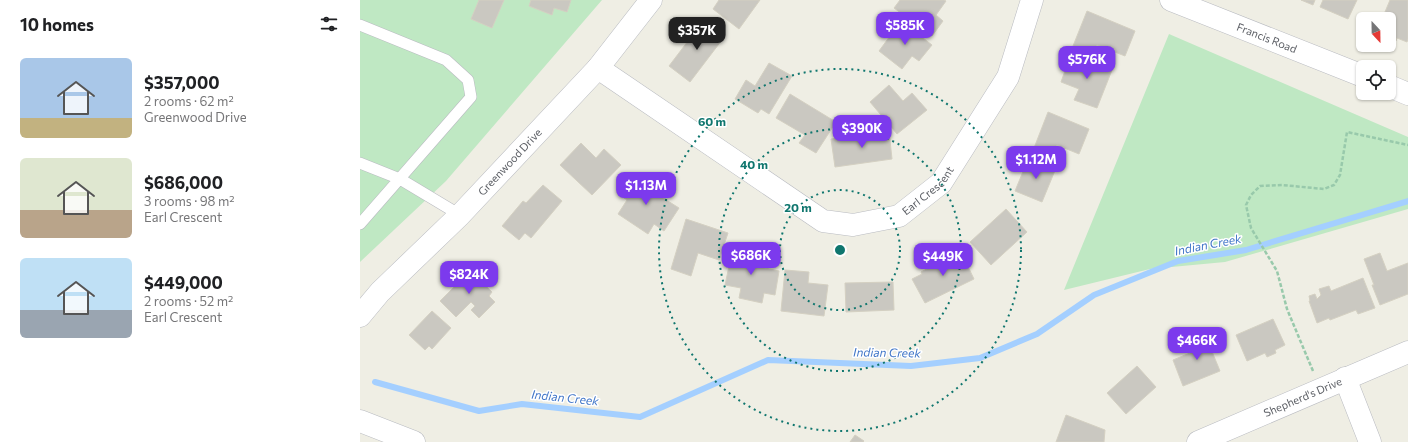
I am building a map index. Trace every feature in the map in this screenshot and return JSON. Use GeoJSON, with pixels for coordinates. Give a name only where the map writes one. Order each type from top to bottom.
{"type":"FeatureCollection","features":[{"type":"Feature","properties":{"kind":"street","name":"Greenwood Drive"},"geometry":{"type":"LineString","coordinates":[[360,316],[380,292],[460,215],[598,68],[650,0]]}},
{"type":"Feature","properties":{"kind":"street","name":"Earl Crescent"},"geometry":{"type":"LineString","coordinates":[[598,68],[823,220],[853,225],[899,216],[941,183],[1008,77],[1032,0]]}},
{"type":"Feature","properties":{"kind":"street","name":"Francis Road"},"geometry":{"type":"LineString","coordinates":[[1170,0],[1356,73]]}},
{"type":"Feature","properties":{"kind":"street"},"geometry":{"type":"LineString","coordinates":[[1396,89],[1408,94]]}},
{"type":"Feature","properties":{"kind":"street","name":"Shepherd's Drive"},"geometry":{"type":"LineString","coordinates":[[1198,442],[1408,352]]}},
{"type":"Feature","properties":{"kind":"street"},"geometry":{"type":"LineString","coordinates":[[1345,378],[1370,442]]}},
{"type":"Feature","properties":{"kind":"street"},"geometry":{"type":"LineString","coordinates":[[360,421],[414,442]]}},
{"type":"Feature","properties":{"kind":"lane"},"geometry":{"type":"LineString","coordinates":[[360,25],[446,60],[468,80],[471,97],[360,224]]}},
{"type":"Feature","properties":{"kind":"lane"},"geometry":{"type":"LineString","coordinates":[[360,163],[400,179],[460,215]]}},
{"type":"Feature","properties":{"kind":"path"},"geometry":{"type":"LineString","coordinates":[[1320,389],[1287,309],[1277,270],[1251,228],[1246,205],[1250,195],[1260,186],[1282,185],[1324,189],[1334,185],[1340,176],[1347,132],[1408,145]]}},
{"type":"Feature","properties":{"kind":"green space"},"geometry":{"type":"Polygon","coordinates":[[[360,0],[602,0],[446,181],[360,262],[360,0]]]}},
{"type":"Feature","properties":{"kind":"green space"},"geometry":{"type":"Polygon","coordinates":[[[1169,34],[1408,137],[1408,209],[1225,262],[1150,269],[1064,290],[1169,34]]]}},
{"type":"Feature","properties":{"kind":"building"},"geometry":{"type":"Polygon","coordinates":[[[479,0],[504,0],[492,28],[471,19],[479,0]]]}},
{"type":"Feature","properties":{"kind":"building"},"geometry":{"type":"Polygon","coordinates":[[[531,0],[571,0],[567,12],[554,8],[552,15],[529,6],[531,0]]]}},
{"type":"Feature","properties":{"kind":"building"},"geometry":{"type":"Polygon","coordinates":[[[719,0],[760,0],[739,29],[713,9],[719,0]]]}},
{"type":"Feature","properties":{"kind":"building"},"geometry":{"type":"Polygon","coordinates":[[[900,0],[946,1],[936,15],[943,21],[932,36],[894,8],[900,0]]]}},
{"type":"Feature","properties":{"kind":"building"},"geometry":{"type":"Polygon","coordinates":[[[1301,0],[1315,0],[1313,5],[1301,0]]]}},
{"type":"Feature","properties":{"kind":"building"},"geometry":{"type":"Polygon","coordinates":[[[1323,0],[1357,0],[1348,19],[1320,7],[1323,0]]]}},
{"type":"Feature","properties":{"kind":"building"},"geometry":{"type":"Polygon","coordinates":[[[1390,0],[1408,0],[1407,42],[1397,38],[1396,41],[1396,12],[1385,12],[1390,0]]]}},
{"type":"Feature","properties":{"kind":"building"},"geometry":{"type":"Polygon","coordinates":[[[1087,11],[1135,31],[1125,56],[1097,45],[1093,54],[1073,46],[1087,11]]]}},
{"type":"Feature","properties":{"kind":"building"},"geometry":{"type":"Polygon","coordinates":[[[704,20],[725,36],[690,82],[669,66],[704,20]]]}},
{"type":"Feature","properties":{"kind":"building"},"geometry":{"type":"Polygon","coordinates":[[[901,21],[932,45],[919,61],[912,56],[902,69],[879,51],[901,21]]]}},
{"type":"Feature","properties":{"kind":"building"},"geometry":{"type":"Polygon","coordinates":[[[1071,54],[1112,70],[1097,108],[1074,100],[1079,89],[1061,82],[1071,54]]]}},
{"type":"Feature","properties":{"kind":"building"},"geometry":{"type":"Polygon","coordinates":[[[769,63],[792,76],[769,114],[761,109],[758,113],[735,99],[746,80],[755,86],[769,63]]]}},
{"type":"Feature","properties":{"kind":"building"},"geometry":{"type":"Polygon","coordinates":[[[889,85],[903,101],[912,93],[927,110],[897,134],[870,102],[889,85]]]}},
{"type":"Feature","properties":{"kind":"building"},"geometry":{"type":"Polygon","coordinates":[[[790,94],[836,122],[816,153],[799,143],[805,135],[776,118],[790,94]]]}},
{"type":"Feature","properties":{"kind":"building"},"geometry":{"type":"Polygon","coordinates":[[[1048,112],[1089,129],[1079,154],[1057,145],[1053,155],[1034,148],[1048,112]]]}},
{"type":"Feature","properties":{"kind":"building"},"geometry":{"type":"Polygon","coordinates":[[[889,131],[892,159],[835,167],[831,139],[889,131]]]}},
{"type":"Feature","properties":{"kind":"building"},"geometry":{"type":"Polygon","coordinates":[[[581,143],[596,158],[604,149],[621,165],[592,195],[560,165],[581,143]]]}},
{"type":"Feature","properties":{"kind":"building"},"geometry":{"type":"Polygon","coordinates":[[[1029,157],[1056,168],[1042,202],[1015,191],[1029,157]]]}},
{"type":"Feature","properties":{"kind":"building"},"geometry":{"type":"Polygon","coordinates":[[[634,174],[663,192],[660,196],[679,208],[664,231],[654,224],[648,234],[618,214],[627,200],[620,195],[634,174]]]}},
{"type":"Feature","properties":{"kind":"building"},"geometry":{"type":"Polygon","coordinates":[[[543,185],[562,201],[531,238],[525,233],[519,240],[502,226],[523,201],[526,203],[543,185]]]}},
{"type":"Feature","properties":{"kind":"building"},"geometry":{"type":"Polygon","coordinates":[[[1006,209],[1027,232],[991,265],[970,242],[1006,209]]]}},
{"type":"Feature","properties":{"kind":"building"},"geometry":{"type":"Polygon","coordinates":[[[686,219],[728,233],[719,260],[698,253],[691,276],[671,269],[686,219]]]}},
{"type":"Feature","properties":{"kind":"building"},"geometry":{"type":"Polygon","coordinates":[[[733,247],[757,252],[755,266],[779,271],[775,295],[764,293],[762,303],[739,298],[741,288],[725,285],[733,247]]]}},
{"type":"Feature","properties":{"kind":"building"},"geometry":{"type":"Polygon","coordinates":[[[960,250],[974,279],[925,303],[912,279],[936,264],[935,262],[960,250]]]}},
{"type":"Feature","properties":{"kind":"building"},"geometry":{"type":"Polygon","coordinates":[[[1380,253],[1387,271],[1408,263],[1408,294],[1380,305],[1364,259],[1380,253]]]}},
{"type":"Feature","properties":{"kind":"building"},"geometry":{"type":"Polygon","coordinates":[[[474,268],[489,283],[486,286],[492,292],[489,296],[495,302],[479,318],[471,310],[475,306],[471,302],[456,317],[440,301],[460,281],[456,278],[463,271],[467,275],[474,268]]]}},
{"type":"Feature","properties":{"kind":"building"},"geometry":{"type":"Polygon","coordinates":[[[785,270],[809,272],[808,283],[828,285],[824,316],[781,311],[785,270]]]}},
{"type":"Feature","properties":{"kind":"building"},"geometry":{"type":"Polygon","coordinates":[[[1363,278],[1375,308],[1358,314],[1356,310],[1330,320],[1329,318],[1317,323],[1309,301],[1309,296],[1315,294],[1317,299],[1321,295],[1319,289],[1329,286],[1331,291],[1363,278]]]}},
{"type":"Feature","properties":{"kind":"building"},"geometry":{"type":"Polygon","coordinates":[[[893,282],[894,310],[846,312],[845,283],[893,282]]]}},
{"type":"Feature","properties":{"kind":"building"},"geometry":{"type":"Polygon","coordinates":[[[432,311],[451,328],[432,349],[429,346],[425,350],[409,335],[432,311]]]}},
{"type":"Feature","properties":{"kind":"building"},"geometry":{"type":"Polygon","coordinates":[[[1273,319],[1285,345],[1275,350],[1276,353],[1267,357],[1265,353],[1247,361],[1236,335],[1273,319]]]}},
{"type":"Feature","properties":{"kind":"building"},"geometry":{"type":"Polygon","coordinates":[[[1204,332],[1220,371],[1183,386],[1173,360],[1190,353],[1185,340],[1204,332]]]}},
{"type":"Feature","properties":{"kind":"building"},"geometry":{"type":"Polygon","coordinates":[[[1137,366],[1156,387],[1126,414],[1107,393],[1137,366]]]}},
{"type":"Feature","properties":{"kind":"building"},"geometry":{"type":"Polygon","coordinates":[[[1066,415],[1105,430],[1104,442],[1056,442],[1066,415]]]}},
{"type":"Feature","properties":{"kind":"building"},"geometry":{"type":"Polygon","coordinates":[[[855,435],[864,441],[850,442],[855,435]]]}},
{"type":"Feature","properties":{"kind":"waterway","name":"Indian Creek"},"geometry":{"type":"LineString","coordinates":[[375,382],[479,411],[522,404],[640,417],[768,360],[911,366],[980,358],[1037,334],[1094,295],[1178,261],[1246,250],[1408,201]]}}]}
